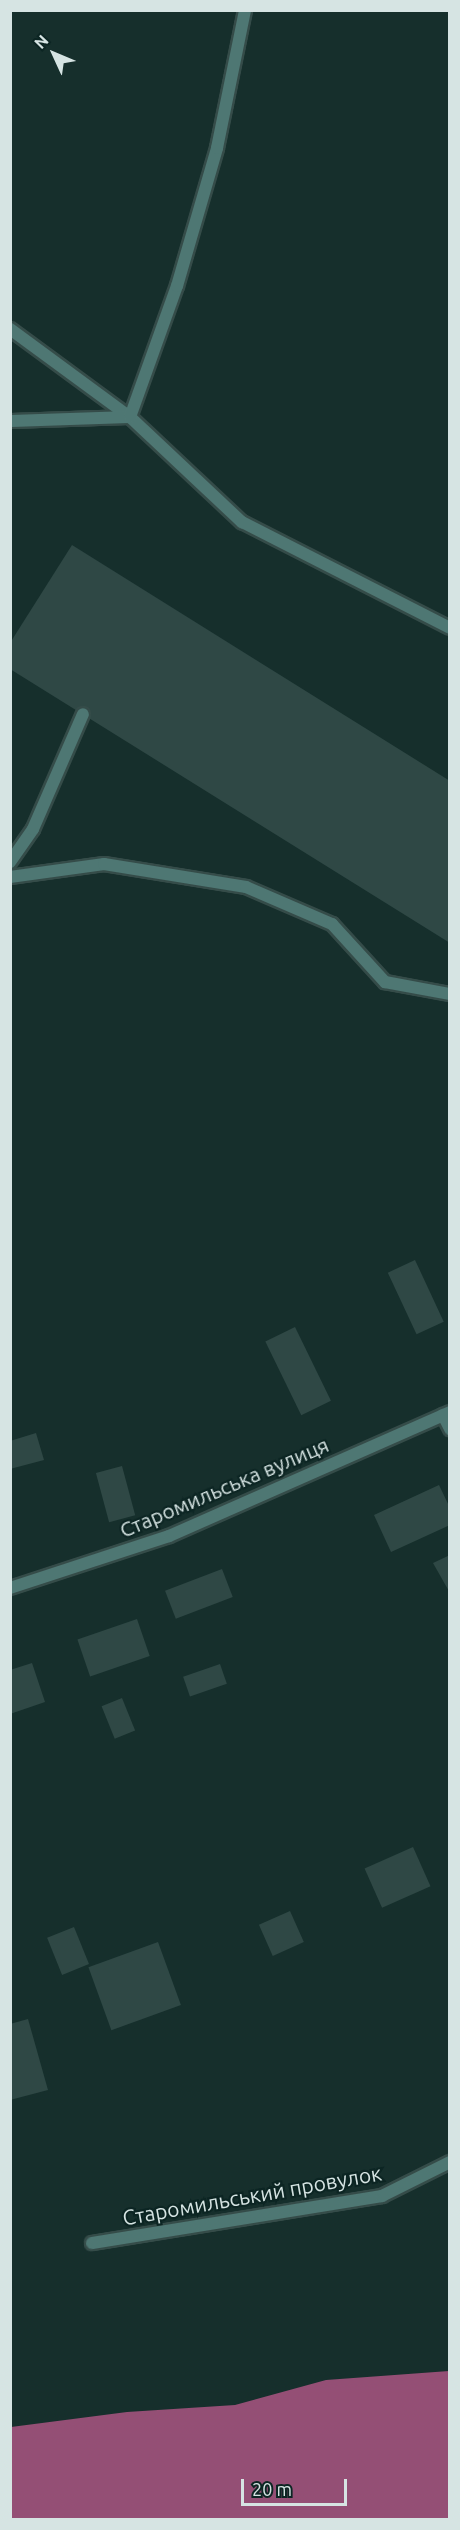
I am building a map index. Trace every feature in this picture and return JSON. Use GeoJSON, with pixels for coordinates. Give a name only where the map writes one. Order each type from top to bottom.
{"type":"FeatureCollection","features":[{"type":"Feature","properties":{"kind":"street"},"geometry":{"type":"LineString","coordinates":[[130,417],[177,286],[217,148],[245,10]]}},
{"type":"Feature","properties":{"kind":"street"},"geometry":{"type":"LineString","coordinates":[[10,329],[130,417],[242,522],[450,628]]}},
{"type":"Feature","properties":{"kind":"street"},"geometry":{"type":"LineString","coordinates":[[10,421],[130,417]]}},
{"type":"Feature","properties":{"kind":"street"},"geometry":{"type":"LineString","coordinates":[[10,862],[33,829],[83,714]]}},
{"type":"Feature","properties":{"kind":"street"},"geometry":{"type":"LineString","coordinates":[[10,878],[104,864],[246,887],[332,924],[385,982],[449,994]]}},
{"type":"Feature","properties":{"kind":"street"},"geometry":{"type":"LineString","coordinates":[[446,1414],[450,1429]]}},
{"type":"Feature","properties":{"kind":"street","name":"Старомильська вулиця"},"geometry":{"type":"LineString","coordinates":[[10,1588],[169,1536],[446,1414]]}},
{"type":"Feature","properties":{"kind":"street","name":"Старомильський провулок"},"geometry":{"type":"LineString","coordinates":[[92,2242],[382,2196],[450,2162]]}},
{"type":"Feature","properties":{"kind":"shaded area"},"geometry":{"type":"Polygon","coordinates":[[[449,2371],[449,2519],[11,2519],[11,2427],[127,2412],[235,2405],[326,2380],[449,2371]]]}},
{"type":"Feature","properties":{"kind":"building"},"geometry":{"type":"Polygon","coordinates":[[[72,545],[450,781],[450,943],[10,669],[10,643],[72,545]]]}},
{"type":"Feature","properties":{"kind":"building"},"geometry":{"type":"Polygon","coordinates":[[[415,1260],[444,1322],[417,1334],[388,1273],[415,1260]]]}},
{"type":"Feature","properties":{"kind":"building"},"geometry":{"type":"Polygon","coordinates":[[[295,1327],[331,1401],[301,1415],[265,1341],[295,1327]]]}},
{"type":"Feature","properties":{"kind":"building"},"geometry":{"type":"Polygon","coordinates":[[[36,1433],[44,1460],[10,1469],[10,1441],[36,1433]]]}},
{"type":"Feature","properties":{"kind":"building"},"geometry":{"type":"Polygon","coordinates":[[[122,1466],[135,1515],[109,1522],[96,1473],[122,1466]]]}},
{"type":"Feature","properties":{"kind":"building"},"geometry":{"type":"Polygon","coordinates":[[[439,1485],[450,1508],[450,1525],[391,1552],[374,1515],[439,1485]]]}},
{"type":"Feature","properties":{"kind":"building"},"geometry":{"type":"Polygon","coordinates":[[[450,1555],[450,1593],[433,1563],[450,1555]]]}},
{"type":"Feature","properties":{"kind":"building"},"geometry":{"type":"Polygon","coordinates":[[[222,1569],[233,1597],[176,1619],[165,1591],[222,1569]]]}},
{"type":"Feature","properties":{"kind":"building"},"geometry":{"type":"Polygon","coordinates":[[[137,1619],[150,1656],[90,1676],[77,1640],[137,1619]]]}},
{"type":"Feature","properties":{"kind":"building"},"geometry":{"type":"Polygon","coordinates":[[[32,1663],[45,1702],[10,1714],[10,1670],[32,1663]]]}},
{"type":"Feature","properties":{"kind":"building"},"geometry":{"type":"Polygon","coordinates":[[[220,1664],[227,1684],[190,1697],[183,1677],[220,1664]]]}},
{"type":"Feature","properties":{"kind":"building"},"geometry":{"type":"Polygon","coordinates":[[[122,1698],[135,1730],[115,1739],[102,1706],[122,1698]]]}},
{"type":"Feature","properties":{"kind":"building"},"geometry":{"type":"Polygon","coordinates":[[[413,1847],[430,1886],[382,1908],[365,1869],[413,1847]]]}},
{"type":"Feature","properties":{"kind":"building"},"geometry":{"type":"Polygon","coordinates":[[[290,1911],[304,1942],[273,1956],[259,1925],[290,1911]]]}},
{"type":"Feature","properties":{"kind":"building"},"geometry":{"type":"Polygon","coordinates":[[[74,1927],[89,1964],[62,1975],[47,1938],[74,1927]]]}},
{"type":"Feature","properties":{"kind":"building"},"geometry":{"type":"Polygon","coordinates":[[[158,1942],[181,2005],[111,2030],[88,1967],[158,1942]]]}},
{"type":"Feature","properties":{"kind":"building"},"geometry":{"type":"Polygon","coordinates":[[[28,2019],[48,2090],[10,2100],[10,2024],[28,2019]]]}}]}
